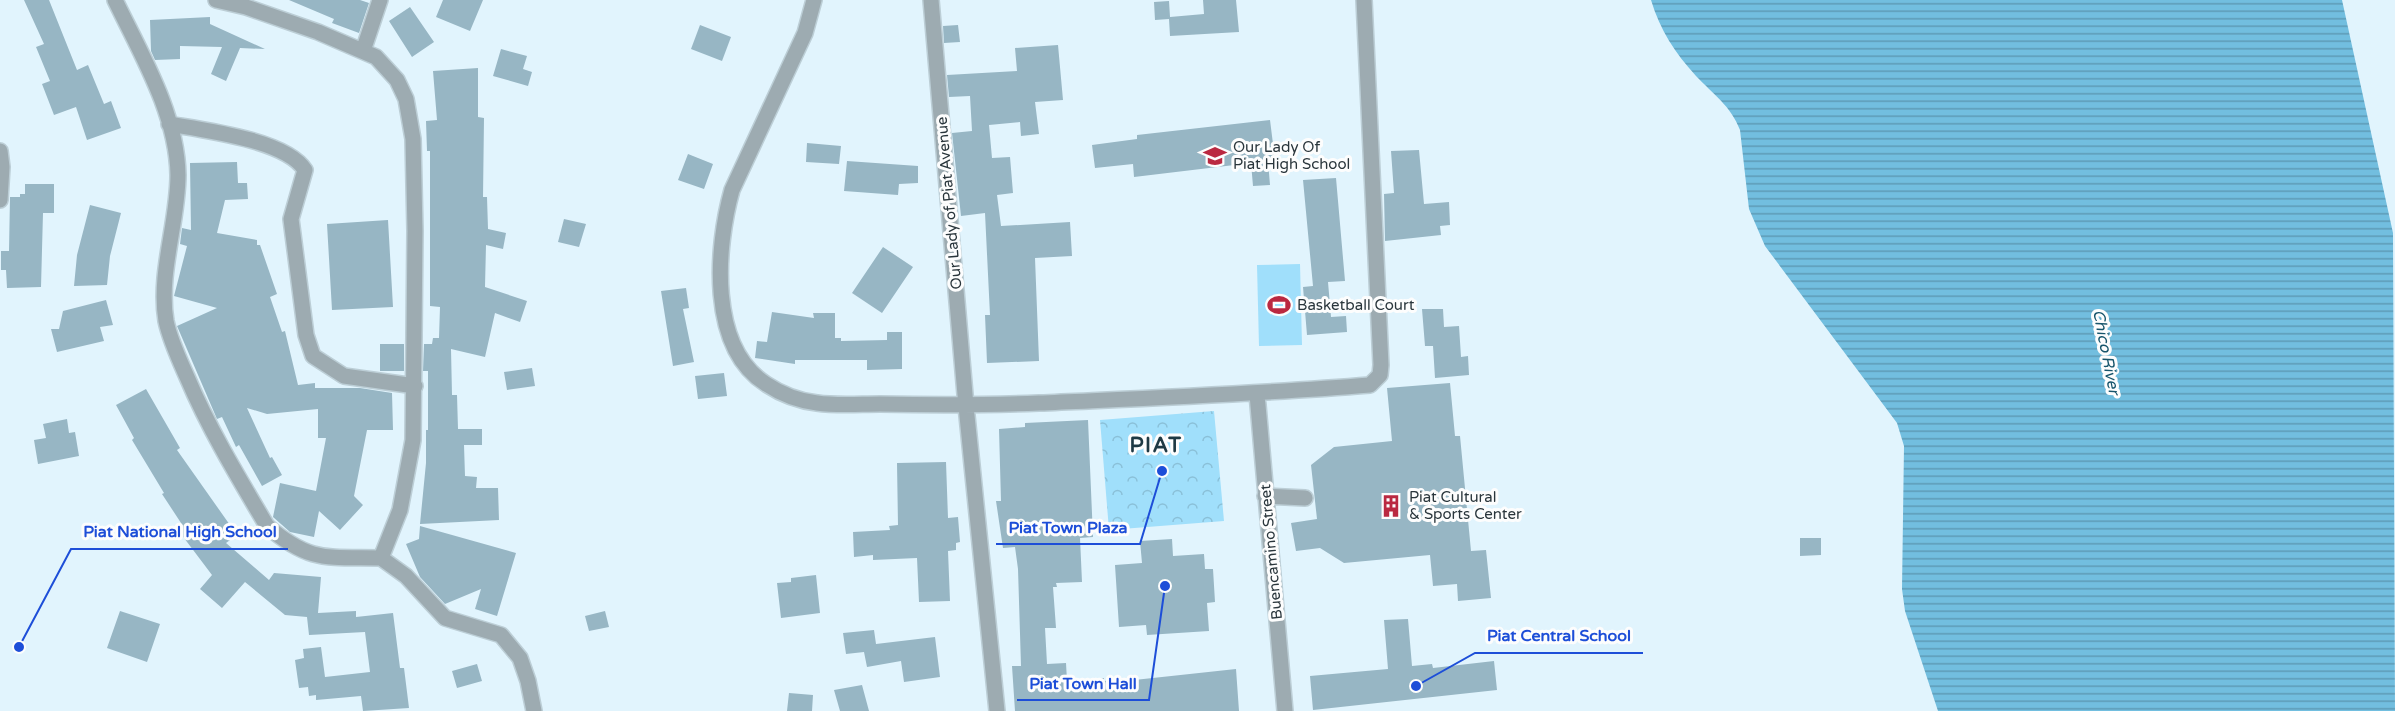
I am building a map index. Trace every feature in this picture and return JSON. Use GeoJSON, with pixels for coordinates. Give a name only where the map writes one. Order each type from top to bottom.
{"type":"FeatureCollection","features":[{"type":"Feature","properties":{"kind":"street"},"geometry":{"type":"LineString","coordinates":[[116,0],[169,124],[178,174],[176,217],[165,285],[166,320],[174,348],[198,402],[267,526],[300,551],[322,557],[381,558],[406,576],[445,618],[501,635],[520,658],[528,681],[534,711]]}},
{"type":"Feature","properties":{"kind":"street"},"geometry":{"type":"LineString","coordinates":[[216,0],[307,28],[376,57],[397,80],[406,99],[413,138],[415,386],[413,440],[400,510],[381,558]]}},
{"type":"Feature","properties":{"kind":"street"},"geometry":{"type":"LineString","coordinates":[[363,51],[380,0]]}},
{"type":"Feature","properties":{"kind":"street"},"geometry":{"type":"LineString","coordinates":[[814,0],[804,33],[732,190],[726,214],[720,294],[735,348],[748,367],[765,384],[790,396],[817,403],[966,406],[1257,394],[1370,385],[1380,375],[1374,178],[1364,0]]}},
{"type":"Feature","properties":{"kind":"street","name":"Our Lady of Piat Avenue"},"geometry":{"type":"LineString","coordinates":[[931,0],[966,406],[997,711]]}},
{"type":"Feature","properties":{"kind":"street"},"geometry":{"type":"LineString","coordinates":[[169,124],[256,143],[299,160],[306,170],[291,219],[306,335],[313,356],[344,376],[415,386]]}},
{"type":"Feature","properties":{"kind":"street"},"geometry":{"type":"LineString","coordinates":[[0,151],[2,167],[0,200]]}},
{"type":"Feature","properties":{"kind":"street","name":"Buencamino Street"},"geometry":{"type":"LineString","coordinates":[[1257,394],[1285,711]]}},
{"type":"Feature","properties":{"kind":"street"},"geometry":{"type":"LineString","coordinates":[[1265,496],[1305,498]]}},
{"type":"Feature","properties":{"kind":"green space","name":"Basketball Court"},"geometry":{"type":"Polygon","coordinates":[[[1300,264],[1302,345],[1259,346],[1257,265],[1300,264]]]}},
{"type":"Feature","properties":{"kind":"green space"},"geometry":{"type":"Polygon","coordinates":[[[1214,411],[1224,521],[1109,530],[1100,420],[1214,411]]]}},
{"type":"Feature","properties":{"kind":"water","name":"Chico River"},"geometry":{"type":"Polygon","coordinates":[[[1651,0],[2342,0],[2393,233],[2395,711],[1938,711],[1905,611],[1902,589],[1904,446],[1897,423],[1765,246],[1749,209],[1740,130],[1727,107],[1681,59],[1664,31],[1651,0]]]}},
{"type":"Feature","properties":{"kind":"building"},"geometry":{"type":"Polygon","coordinates":[[[24,0],[49,0],[77,70],[88,65],[104,104],[111,101],[121,128],[87,140],[76,107],[54,115],[42,84],[50,81],[36,47],[44,44],[24,0]]]}},
{"type":"Feature","properties":{"kind":"building"},"geometry":{"type":"Polygon","coordinates":[[[289,0],[360,0],[369,3],[359,33],[332,23],[334,19],[289,0]]]}},
{"type":"Feature","properties":{"kind":"building"},"geometry":{"type":"Polygon","coordinates":[[[443,0],[483,0],[470,31],[436,17],[443,0]]]}},
{"type":"Feature","properties":{"kind":"building"},"geometry":{"type":"Polygon","coordinates":[[[1203,0],[1236,0],[1239,32],[1170,36],[1169,19],[1155,20],[1154,2],[1169,1],[1170,17],[1204,14],[1203,0]]]}},
{"type":"Feature","properties":{"kind":"building"},"geometry":{"type":"Polygon","coordinates":[[[410,7],[434,42],[412,57],[389,21],[410,7]]]}},
{"type":"Feature","properties":{"kind":"building"},"geometry":{"type":"Polygon","coordinates":[[[210,17],[210,24],[265,49],[240,48],[226,81],[211,74],[222,47],[180,46],[180,59],[155,60],[151,51],[150,20],[210,17]]]}},
{"type":"Feature","properties":{"kind":"building"},"geometry":{"type":"Polygon","coordinates":[[[700,25],[731,37],[722,61],[691,49],[700,25]]]}},
{"type":"Feature","properties":{"kind":"building"},"geometry":{"type":"Polygon","coordinates":[[[958,25],[960,42],[944,43],[943,26],[958,25]]]}},
{"type":"Feature","properties":{"kind":"building"},"geometry":{"type":"Polygon","coordinates":[[[1058,45],[1063,100],[1035,102],[1039,134],[1021,136],[1020,122],[989,125],[992,158],[1010,157],[1013,193],[997,195],[1001,226],[1070,222],[1072,256],[1035,258],[1039,361],[987,363],[985,315],[990,315],[985,213],[961,216],[952,133],[972,131],[970,96],[949,97],[947,75],[1017,71],[1015,48],[1058,45]]]}},
{"type":"Feature","properties":{"kind":"building"},"geometry":{"type":"Polygon","coordinates":[[[501,49],[527,56],[523,69],[532,72],[528,86],[493,76],[501,49]]]}},
{"type":"Feature","properties":{"kind":"building"},"geometry":{"type":"Polygon","coordinates":[[[478,68],[478,117],[484,118],[483,197],[487,197],[488,229],[506,233],[503,249],[486,245],[485,287],[527,301],[520,322],[495,313],[485,357],[451,349],[452,395],[457,395],[458,429],[482,429],[482,445],[464,445],[465,476],[477,477],[476,488],[498,488],[499,520],[420,524],[426,463],[426,430],[428,430],[428,371],[423,371],[424,344],[432,344],[433,338],[439,338],[440,307],[430,306],[430,151],[427,151],[426,121],[437,120],[433,71],[478,68]]]}},
{"type":"Feature","properties":{"kind":"building"},"geometry":{"type":"Polygon","coordinates":[[[1270,120],[1275,160],[1268,161],[1270,185],[1253,186],[1251,163],[1134,177],[1133,164],[1095,168],[1092,145],[1137,139],[1137,135],[1270,120]]]}},
{"type":"Feature","properties":{"kind":"building"},"geometry":{"type":"Polygon","coordinates":[[[807,143],[841,146],[839,164],[806,162],[807,143]]]}},
{"type":"Feature","properties":{"kind":"building"},"geometry":{"type":"Polygon","coordinates":[[[1419,150],[1424,204],[1449,202],[1450,225],[1440,226],[1441,235],[1385,241],[1384,194],[1394,193],[1391,151],[1419,150]]]}},
{"type":"Feature","properties":{"kind":"building"},"geometry":{"type":"Polygon","coordinates":[[[688,154],[713,164],[704,189],[678,180],[688,154]]]}},
{"type":"Feature","properties":{"kind":"building"},"geometry":{"type":"Polygon","coordinates":[[[847,161],[918,166],[918,183],[899,184],[898,195],[844,191],[847,161]]]}},
{"type":"Feature","properties":{"kind":"building"},"geometry":{"type":"Polygon","coordinates":[[[237,162],[238,183],[247,183],[248,199],[225,200],[217,233],[257,240],[257,245],[260,245],[277,294],[270,297],[282,332],[285,331],[298,385],[315,383],[315,388],[360,388],[392,393],[393,430],[367,430],[354,496],[363,505],[340,530],[319,511],[314,537],[290,532],[273,517],[280,483],[316,491],[326,438],[318,438],[318,409],[267,414],[247,408],[270,458],[272,457],[282,475],[262,486],[239,445],[236,447],[222,417],[217,419],[177,326],[217,308],[174,296],[187,246],[180,244],[182,228],[191,230],[190,163],[237,162]]]}},
{"type":"Feature","properties":{"kind":"building"},"geometry":{"type":"Polygon","coordinates":[[[1336,178],[1345,281],[1328,282],[1331,317],[1346,316],[1347,332],[1307,335],[1303,287],[1313,286],[1303,180],[1336,178]]]}},
{"type":"Feature","properties":{"kind":"building"},"geometry":{"type":"Polygon","coordinates":[[[25,184],[54,184],[54,213],[43,213],[41,287],[7,288],[6,270],[1,270],[1,251],[9,251],[10,197],[20,197],[20,194],[25,194],[25,184]]]}},
{"type":"Feature","properties":{"kind":"building"},"geometry":{"type":"Polygon","coordinates":[[[90,205],[121,213],[110,256],[107,285],[74,286],[77,255],[90,205]]]}},
{"type":"Feature","properties":{"kind":"building"},"geometry":{"type":"Polygon","coordinates":[[[564,219],[586,224],[579,247],[558,242],[564,219]]]}},
{"type":"Feature","properties":{"kind":"building"},"geometry":{"type":"Polygon","coordinates":[[[388,220],[393,307],[332,310],[327,224],[388,220]]]}},
{"type":"Feature","properties":{"kind":"building"},"geometry":{"type":"Polygon","coordinates":[[[883,247],[913,267],[882,313],[852,293],[883,247]]]}},
{"type":"Feature","properties":{"kind":"building"},"geometry":{"type":"Polygon","coordinates":[[[686,288],[689,308],[683,309],[694,362],[673,366],[661,291],[686,288]]]}},
{"type":"Feature","properties":{"kind":"building"},"geometry":{"type":"Polygon","coordinates":[[[106,300],[113,325],[100,327],[104,341],[57,352],[51,329],[59,329],[63,311],[106,300]]]}},
{"type":"Feature","properties":{"kind":"building"},"geometry":{"type":"Polygon","coordinates":[[[1422,309],[1443,309],[1444,327],[1459,326],[1461,357],[1468,356],[1469,375],[1435,378],[1433,346],[1425,346],[1422,309]]]}},
{"type":"Feature","properties":{"kind":"building"},"geometry":{"type":"Polygon","coordinates":[[[772,312],[814,318],[813,313],[835,313],[835,338],[841,338],[841,341],[887,340],[887,332],[902,332],[902,369],[867,370],[867,360],[795,360],[795,364],[755,358],[757,341],[767,342],[772,312]]]}},
{"type":"Feature","properties":{"kind":"building"},"geometry":{"type":"Polygon","coordinates":[[[380,344],[404,344],[404,371],[380,371],[380,344]]]}},
{"type":"Feature","properties":{"kind":"building"},"geometry":{"type":"Polygon","coordinates":[[[532,368],[535,386],[507,390],[504,372],[532,368]]]}},
{"type":"Feature","properties":{"kind":"building"},"geometry":{"type":"Polygon","coordinates":[[[724,373],[727,396],[698,399],[695,376],[724,373]]]}},
{"type":"Feature","properties":{"kind":"building","name":"Piat Cultural & Sports Center"},"geometry":{"type":"Polygon","coordinates":[[[1450,383],[1455,436],[1460,436],[1471,551],[1486,550],[1491,598],[1458,601],[1457,584],[1433,586],[1430,555],[1344,563],[1320,548],[1296,551],[1291,523],[1317,519],[1311,465],[1334,447],[1392,441],[1387,388],[1450,383]]]}},
{"type":"Feature","properties":{"kind":"building"},"geometry":{"type":"Polygon","coordinates":[[[146,389],[180,448],[177,450],[237,535],[226,543],[269,580],[274,573],[321,577],[318,613],[356,611],[356,617],[393,613],[400,668],[404,668],[409,708],[363,711],[361,696],[316,700],[316,695],[309,696],[308,687],[299,688],[295,660],[304,658],[303,649],[321,647],[325,677],[370,672],[365,632],[309,635],[307,617],[285,615],[245,582],[222,608],[200,589],[212,575],[178,530],[183,526],[132,440],[134,438],[116,405],[146,389]]]}},
{"type":"Feature","properties":{"kind":"building"},"geometry":{"type":"Polygon","coordinates":[[[67,419],[69,433],[75,432],[79,456],[38,464],[34,440],[46,438],[43,424],[67,419]]]}},
{"type":"Feature","properties":{"kind":"building"},"geometry":{"type":"Polygon","coordinates":[[[1088,420],[1093,537],[1080,538],[1082,582],[1056,583],[1057,587],[1053,587],[1056,628],[1045,628],[1047,664],[1066,663],[1067,681],[1104,678],[1104,681],[1125,679],[1125,681],[1236,669],[1239,711],[1015,711],[1012,666],[1021,666],[1018,569],[1015,547],[1003,548],[996,501],[1001,501],[999,429],[1025,427],[1025,423],[1088,420]]]}},
{"type":"Feature","properties":{"kind":"building"},"geometry":{"type":"Polygon","coordinates":[[[946,462],[948,518],[958,517],[960,542],[956,543],[956,550],[948,551],[950,601],[919,602],[917,558],[873,560],[873,555],[854,557],[853,532],[890,530],[889,526],[898,525],[897,463],[946,462]]]}},
{"type":"Feature","properties":{"kind":"building"},"geometry":{"type":"Polygon","coordinates":[[[420,526],[516,553],[497,616],[475,609],[481,589],[445,604],[420,577],[406,544],[419,539],[420,526]]]}},
{"type":"Feature","properties":{"kind":"building"},"geometry":{"type":"Polygon","coordinates":[[[1800,538],[1821,538],[1821,555],[1800,556],[1800,538]]]}},
{"type":"Feature","properties":{"kind":"building"},"geometry":{"type":"Polygon","coordinates":[[[1172,539],[1173,556],[1204,554],[1205,569],[1213,569],[1215,602],[1207,603],[1209,631],[1147,635],[1146,625],[1119,627],[1115,565],[1142,563],[1140,541],[1172,539]]]}},
{"type":"Feature","properties":{"kind":"building"},"geometry":{"type":"Polygon","coordinates":[[[816,575],[820,613],[781,618],[777,583],[791,582],[791,578],[816,575]]]}},
{"type":"Feature","properties":{"kind":"building"},"geometry":{"type":"Polygon","coordinates":[[[120,611],[160,624],[147,662],[107,648],[120,611]]]}},
{"type":"Feature","properties":{"kind":"building"},"geometry":{"type":"Polygon","coordinates":[[[605,611],[609,627],[589,631],[585,616],[605,611]]]}},
{"type":"Feature","properties":{"kind":"building"},"geometry":{"type":"Polygon","coordinates":[[[1408,619],[1412,666],[1432,664],[1433,668],[1494,661],[1497,690],[1313,710],[1310,676],[1388,669],[1384,620],[1408,619]]]}},
{"type":"Feature","properties":{"kind":"building"},"geometry":{"type":"Polygon","coordinates":[[[874,630],[876,644],[935,637],[940,677],[904,682],[901,661],[867,667],[864,652],[846,654],[843,633],[874,630]]]}},
{"type":"Feature","properties":{"kind":"building"},"geometry":{"type":"Polygon","coordinates":[[[477,664],[482,681],[457,688],[452,671],[477,664]]]}},
{"type":"Feature","properties":{"kind":"building"},"geometry":{"type":"Polygon","coordinates":[[[862,685],[869,711],[840,711],[834,690],[862,685]]]}},
{"type":"Feature","properties":{"kind":"building"},"geometry":{"type":"Polygon","coordinates":[[[789,693],[813,695],[812,711],[787,711],[789,693]]]}},
{"type":"Feature","properties":{"kind":"place","name":"Our Lady Of Piat High School"},"geometry":{"type":"Point","coordinates":[1215,156]}},
{"type":"Feature","properties":{"kind":"place","name":"Basketball Court"},"geometry":{"type":"Point","coordinates":[1279,305]}},
{"type":"Feature","properties":{"kind":"place","name":"Piat Town Plaza"},"geometry":{"type":"Point","coordinates":[1162,471]}},
{"type":"Feature","properties":{"kind":"place","name":"Piat Cultural & Sports Center"},"geometry":{"type":"Point","coordinates":[1391,506]}},
{"type":"Feature","properties":{"kind":"place","name":"Piat Town Hall"},"geometry":{"type":"Point","coordinates":[1165,586]}},
{"type":"Feature","properties":{"kind":"place","name":"Piat National High School"},"geometry":{"type":"Point","coordinates":[19,647]}},
{"type":"Feature","properties":{"kind":"place","name":"Piat Central School"},"geometry":{"type":"Point","coordinates":[1416,686]}},
{"type":"Feature","properties":{"kind":"district","name":"PIAT"},"geometry":{"type":"Point","coordinates":[1156,445]}}]}
